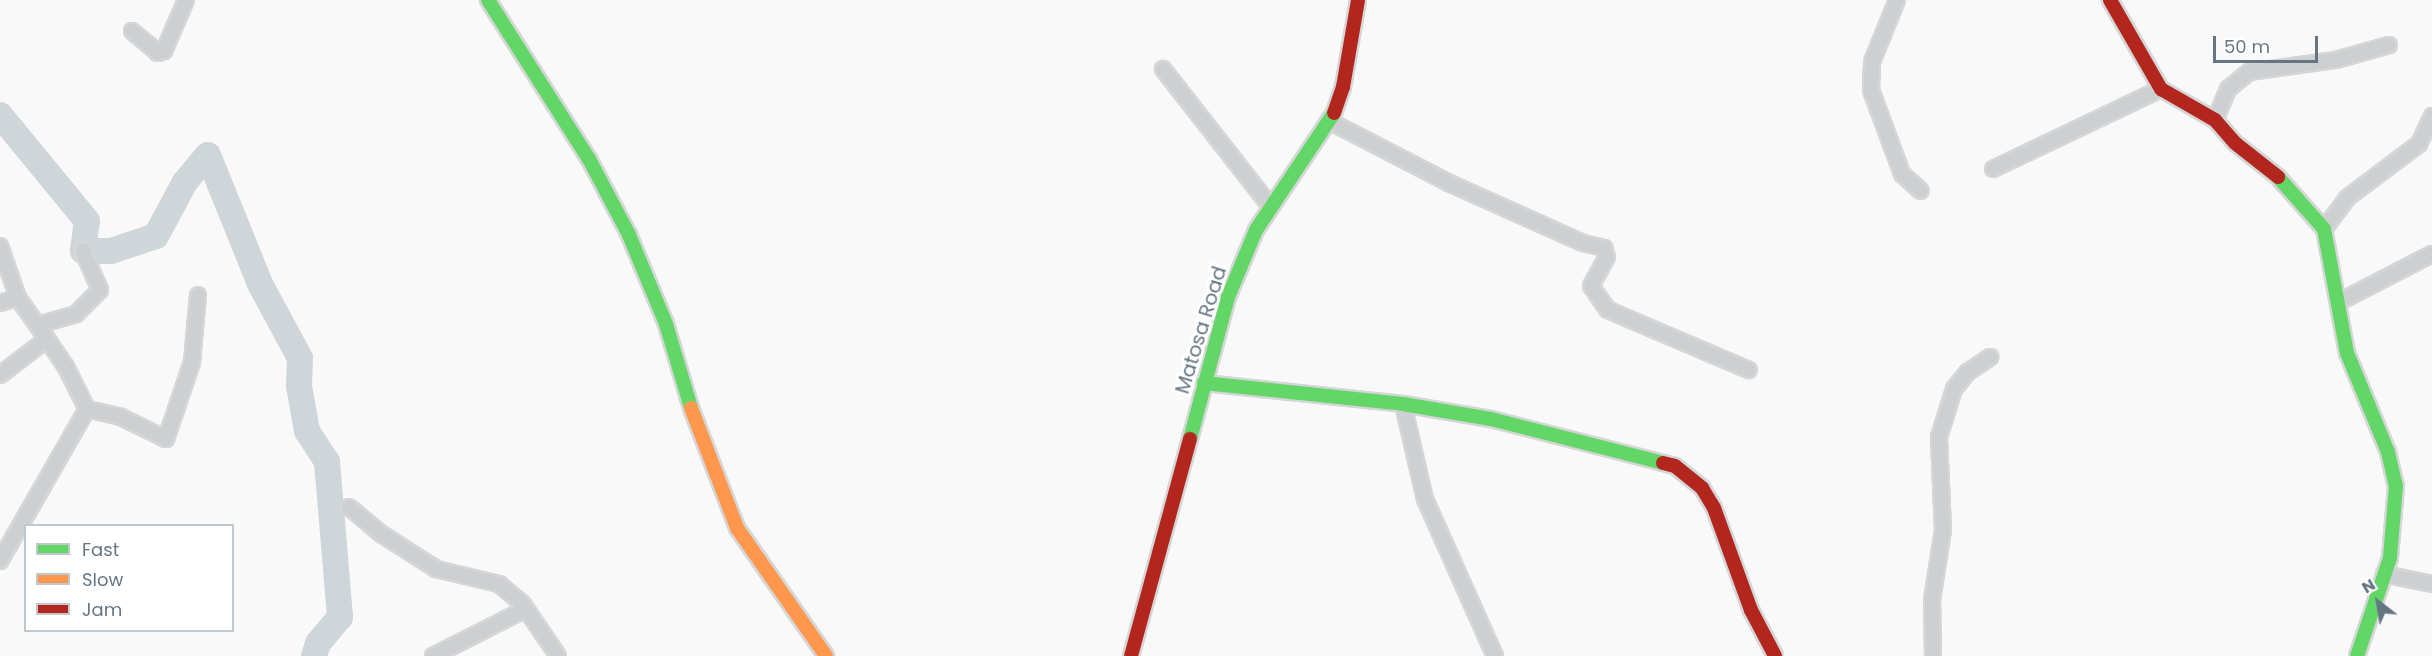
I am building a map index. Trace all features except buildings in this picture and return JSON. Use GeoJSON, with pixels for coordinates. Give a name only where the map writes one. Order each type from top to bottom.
{"type":"FeatureCollection","features":[{"type":"Feature","properties":{"kind":"street"},"geometry":{"type":"LineString","coordinates":[[132,31],[158,52],[164,51],[186,0]]}},
{"type":"Feature","properties":{"kind":"street"},"geometry":{"type":"LineString","coordinates":[[488,0],[589,159],[629,235],[666,324],[699,433],[737,528],[826,656]]}},
{"type":"Feature","properties":{"kind":"street","name":"Matosa Road"},"geometry":{"type":"LineString","coordinates":[[1134,655],[1228,297],[1256,230],[1331,122],[1343,87],[1358,0]]}},
{"type":"Feature","properties":{"kind":"street"},"geometry":{"type":"LineString","coordinates":[[1897,0],[1872,62],[1871,90],[1902,174],[1921,191]]}},
{"type":"Feature","properties":{"kind":"street"},"geometry":{"type":"LineString","coordinates":[[2110,0],[2161,89],[2215,120],[2235,143],[2284,183],[2324,229],[2347,353],[2388,452],[2396,486],[2395,531],[2384,574],[2357,656]]}},
{"type":"Feature","properties":{"kind":"street"},"geometry":{"type":"LineString","coordinates":[[2215,120],[2228,89],[2249,72],[2336,60],[2389,45]]}},
{"type":"Feature","properties":{"kind":"street"},"geometry":{"type":"LineString","coordinates":[[1163,69],[1271,207]]}},
{"type":"Feature","properties":{"kind":"street"},"geometry":{"type":"LineString","coordinates":[[1993,169],[2161,89]]}},
{"type":"Feature","properties":{"kind":"street"},"geometry":{"type":"LineString","coordinates":[[2324,229],[2347,198],[2420,144],[2432,116]]}},
{"type":"Feature","properties":{"kind":"street"},"geometry":{"type":"LineString","coordinates":[[1331,122],[1449,183],[1583,243],[1604,248],[1607,257],[1591,286],[1608,310],[1749,370]]}},
{"type":"Feature","properties":{"kind":"street"},"geometry":{"type":"LineString","coordinates":[[0,246],[18,298],[38,325],[87,409],[121,417],[166,439],[192,362],[198,295]]}},
{"type":"Feature","properties":{"kind":"street"},"geometry":{"type":"LineString","coordinates":[[38,325],[76,314],[100,290],[82,251]]}},
{"type":"Feature","properties":{"kind":"street"},"geometry":{"type":"LineString","coordinates":[[2339,302],[2432,254]]}},
{"type":"Feature","properties":{"kind":"street"},"geometry":{"type":"LineString","coordinates":[[0,303],[18,298]]}},
{"type":"Feature","properties":{"kind":"street"},"geometry":{"type":"LineString","coordinates":[[0,375],[46,339]]}},
{"type":"Feature","properties":{"kind":"street"},"geometry":{"type":"LineString","coordinates":[[1933,656],[1932,600],[1943,530],[1940,437],[1954,389],[1968,372],[1990,357]]}},
{"type":"Feature","properties":{"kind":"street"},"geometry":{"type":"LineString","coordinates":[[1204,383],[1403,404],[1491,419],[1640,455],[1675,466],[1690,476],[1714,508],[1751,610],[1775,656]]}},
{"type":"Feature","properties":{"kind":"street"},"geometry":{"type":"LineString","coordinates":[[1403,404],[1425,499],[1495,656]]}},
{"type":"Feature","properties":{"kind":"street"},"geometry":{"type":"LineString","coordinates":[[0,561],[87,409]]}},
{"type":"Feature","properties":{"kind":"street"},"geometry":{"type":"LineString","coordinates":[[349,507],[380,533],[436,569],[499,584],[526,609],[558,656]]}},
{"type":"Feature","properties":{"kind":"street"},"geometry":{"type":"LineString","coordinates":[[2384,574],[2432,584]]}},
{"type":"Feature","properties":{"kind":"street"},"geometry":{"type":"LineString","coordinates":[[433,656],[526,609]]}},
{"type":"Feature","properties":{"kind":"waterway"},"geometry":{"type":"LineString","coordinates":[[0,115],[87,221],[83,251],[111,251],[156,236],[185,182],[208,155],[260,284],[300,358],[299,386],[307,431],[327,462],[340,617],[318,643],[314,656]]}},
{"type":"Feature","properties":{"kind":"traffic: fast"},"geometry":{"type":"LineString","coordinates":[[488,0],[589,159],[629,235],[666,324],[691,408]]}},
{"type":"Feature","properties":{"kind":"traffic: fast"},"geometry":{"type":"LineString","coordinates":[[1190,439],[1228,297],[1256,230],[1334,113]]}},
{"type":"Feature","properties":{"kind":"traffic: fast"},"geometry":{"type":"LineString","coordinates":[[2278,177],[2324,229],[2347,353],[2388,452],[2396,486],[2390,558],[2357,656]]}},
{"type":"Feature","properties":{"kind":"traffic: fast"},"geometry":{"type":"LineString","coordinates":[[1204,383],[1403,404],[1491,419],[1663,463]]}},
{"type":"Feature","properties":{"kind":"traffic: slow"},"geometry":{"type":"LineString","coordinates":[[691,408],[737,528],[826,656]]}},
{"type":"Feature","properties":{"kind":"traffic: jam"},"geometry":{"type":"LineString","coordinates":[[1334,113],[1343,87],[1358,0]]}},
{"type":"Feature","properties":{"kind":"traffic: jam"},"geometry":{"type":"LineString","coordinates":[[2110,0],[2161,89],[2215,120],[2235,143],[2278,177]]}},
{"type":"Feature","properties":{"kind":"traffic: jam"},"geometry":{"type":"LineString","coordinates":[[1131,656],[1190,439]]}},
{"type":"Feature","properties":{"kind":"traffic: jam"},"geometry":{"type":"LineString","coordinates":[[1663,463],[1675,466],[1702,488],[1714,508],[1751,610],[1775,656]]}}]}
